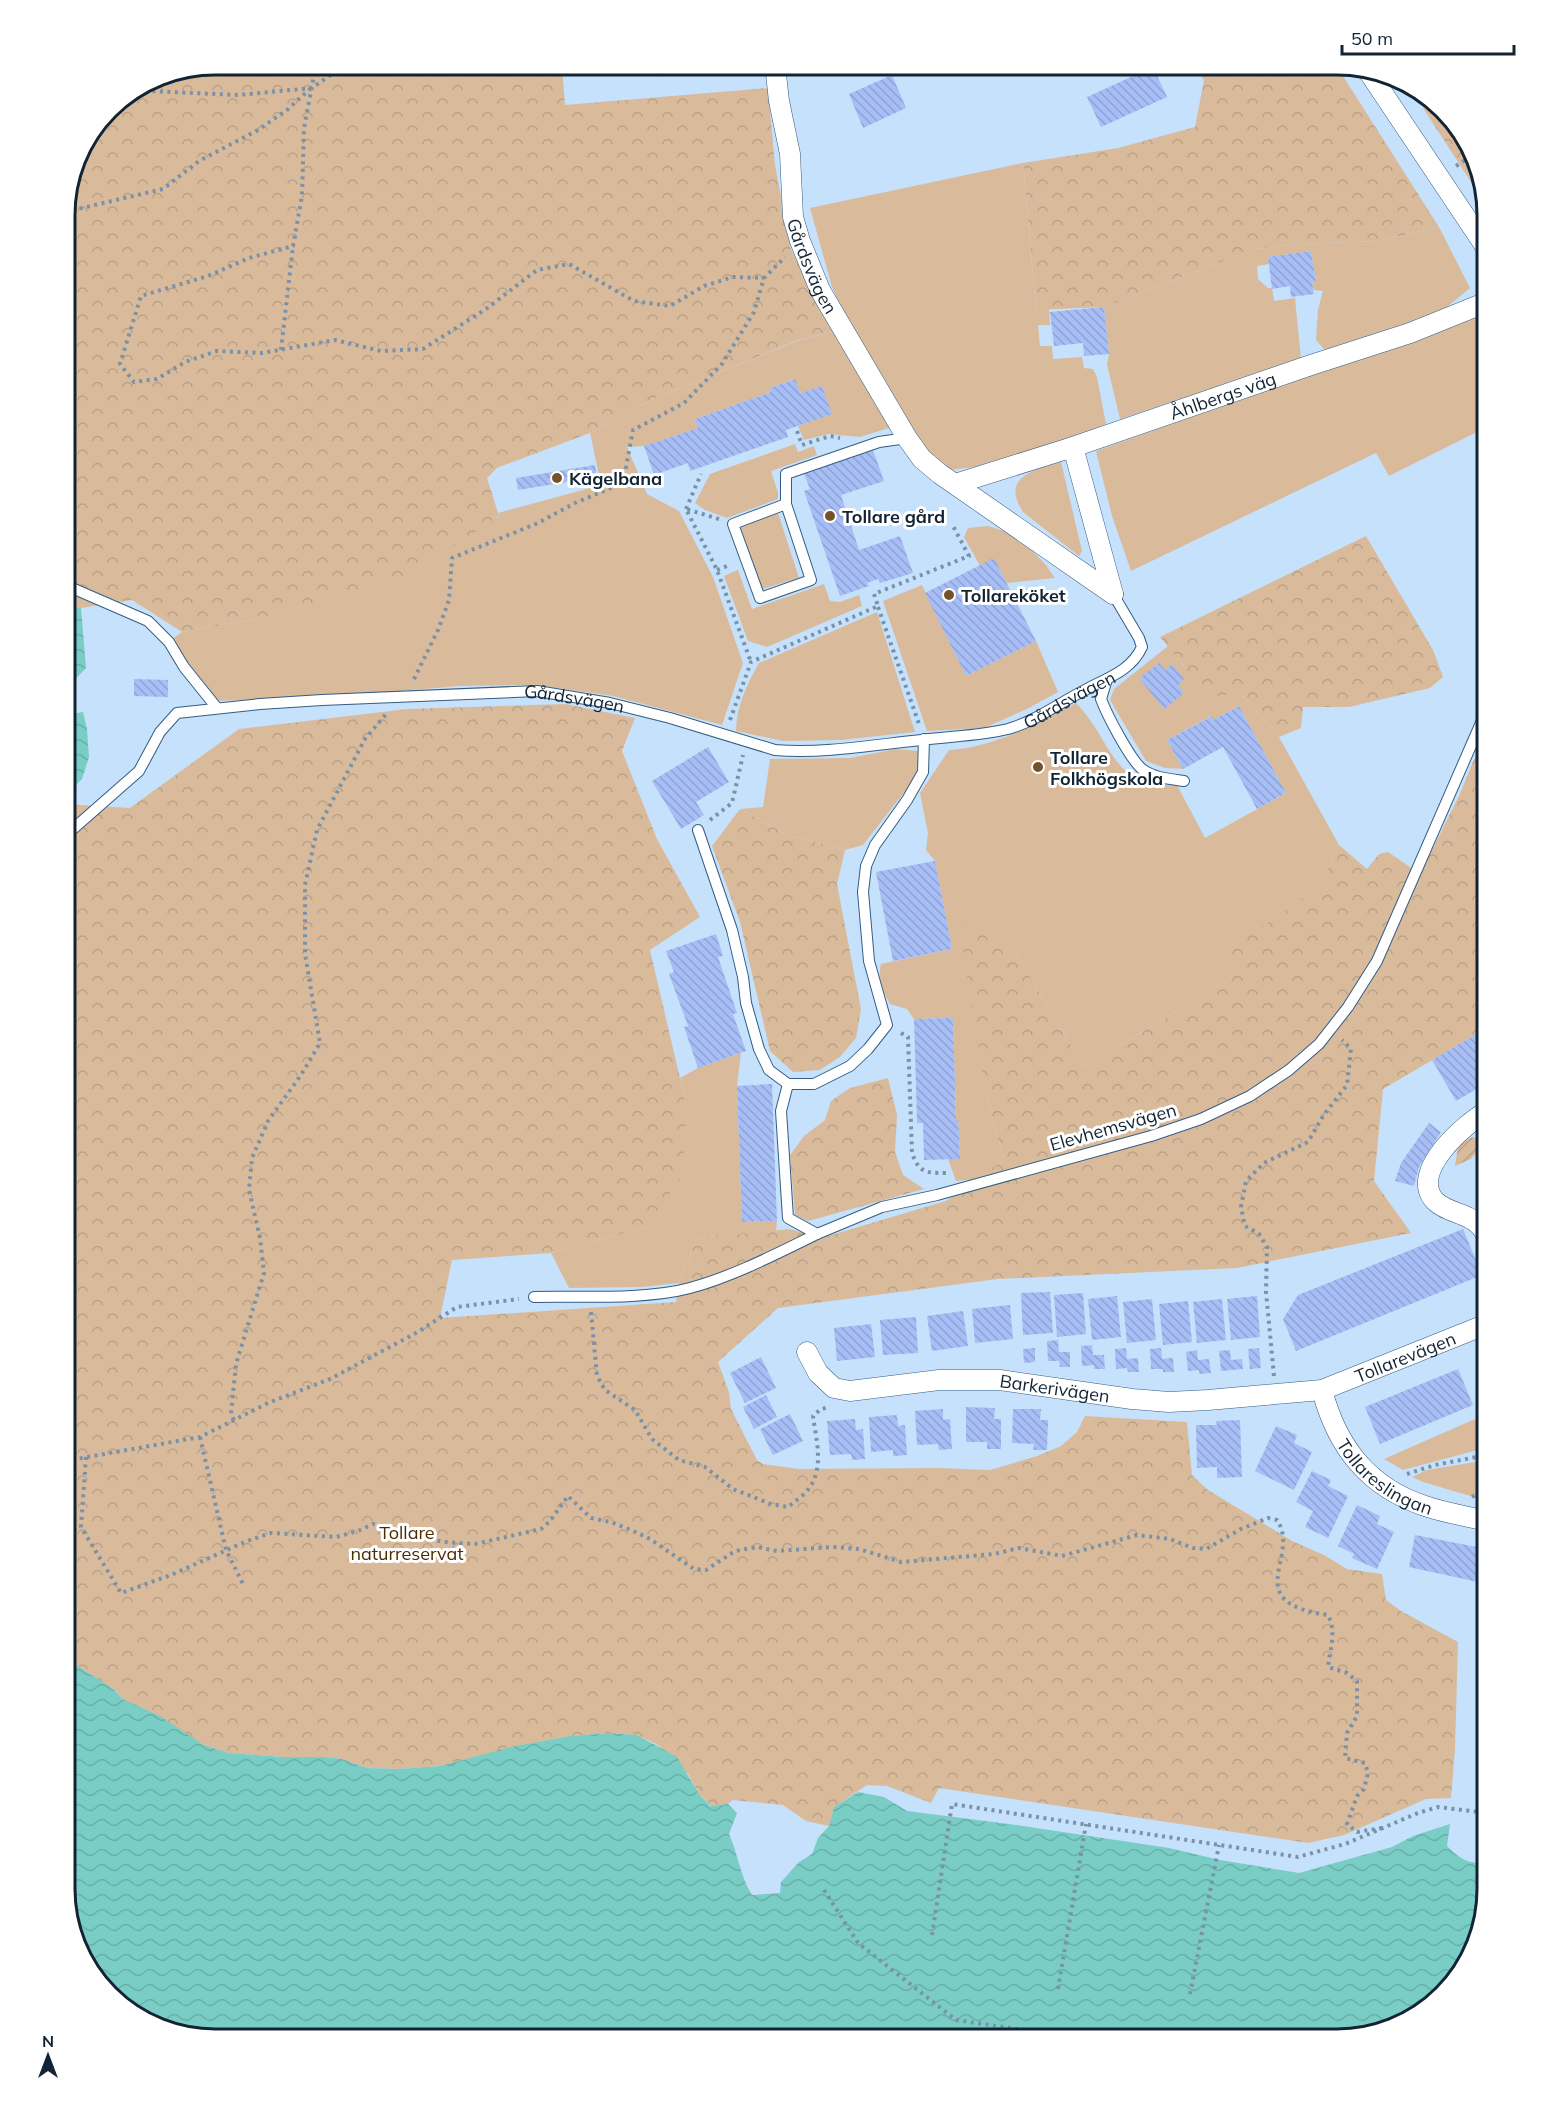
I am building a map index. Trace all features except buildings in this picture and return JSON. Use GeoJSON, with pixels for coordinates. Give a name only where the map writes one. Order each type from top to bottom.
{"type":"FeatureCollection","features":[{"type":"Feature","properties":{"kind":"street","name":"Gårdsvägen"},"geometry":{"type":"LineString","coordinates":[[776,75],[790,154],[793,217],[800,241],[820,290],[907,438],[922,459],[940,474],[1113,594]]}},
{"type":"Feature","properties":{"kind":"street"},"geometry":{"type":"LineString","coordinates":[[1374,80],[1477,233]]}},
{"type":"Feature","properties":{"kind":"street","name":"Åhlbergs väg"},"geometry":{"type":"LineString","coordinates":[[955,484],[1073,447],[1410,333],[1477,306]]}},
{"type":"Feature","properties":{"kind":"street","name":"Gårdsvägen"},"geometry":{"type":"LineString","coordinates":[[1073,447],[1113,594]]}},
{"type":"Feature","properties":{"kind":"street"},"geometry":{"type":"LineString","coordinates":[[1477,1117],[1453,1137],[1438,1157],[1429,1175],[1429,1192],[1436,1202],[1477,1223]]}},
{"type":"Feature","properties":{"kind":"street","name":"Tollarevägen"},"geometry":{"type":"LineString","coordinates":[[1322,1390],[1477,1328]]}},
{"type":"Feature","properties":{"kind":"street","name":"Barkerivägen"},"geometry":{"type":"LineString","coordinates":[[807,1352],[818,1373],[834,1388],[850,1391],[939,1380],[1000,1380],[1169,1402],[1268,1397],[1322,1390]]}},
{"type":"Feature","properties":{"kind":"street","name":"Tollareslingan"},"geometry":{"type":"LineString","coordinates":[[1322,1390],[1328,1412],[1352,1458],[1362,1469],[1389,1489],[1424,1506],[1477,1518]]}},
{"type":"Feature","properties":{"kind":"lane"},"geometry":{"type":"LineString","coordinates":[[786,504],[733,524],[760,598],[811,580],[786,504],[786,474],[879,442],[907,438]]}},
{"type":"Feature","properties":{"kind":"lane"},"geometry":{"type":"LineString","coordinates":[[75,589],[148,621],[169,642],[184,666],[217,708]]}},
{"type":"Feature","properties":{"kind":"lane","name":"Gårdsvägen"},"geometry":{"type":"LineString","coordinates":[[75,827],[139,771],[160,732],[177,714],[217,708],[401,696],[537,691],[610,703],[775,750],[790,751],[849,748],[1009,729],[1051,710],[1131,666],[1142,647],[1113,594]]}},
{"type":"Feature","properties":{"kind":"lane"},"geometry":{"type":"LineString","coordinates":[[1107,679],[1101,699],[1135,760],[1143,769],[1154,775],[1184,781]]}},
{"type":"Feature","properties":{"kind":"lane","name":"Elevhemsvägen"},"geometry":{"type":"LineString","coordinates":[[534,1297],[657,1294],[690,1288],[754,1264],[882,1207],[1151,1136],[1201,1119],[1250,1096],[1289,1070],[1319,1044],[1348,1007],[1377,961],[1477,735]]}},
{"type":"Feature","properties":{"kind":"lane"},"geometry":{"type":"LineString","coordinates":[[698,830],[732,930],[743,977],[746,1002],[759,1049],[769,1070],[788,1084],[814,1084],[850,1066],[868,1049],[886,1025],[869,961],[863,892],[866,866],[875,846],[907,800],[923,772],[924,739]]}},
{"type":"Feature","properties":{"kind":"lane"},"geometry":{"type":"LineString","coordinates":[[788,1084],[781,1111],[788,1218],[817,1234]]}},
{"type":"Feature","properties":{"kind":"path"},"geometry":{"type":"LineString","coordinates":[[280,350],[292,246],[302,196],[304,128],[314,75]]}},
{"type":"Feature","properties":{"kind":"path"},"geometry":{"type":"LineString","coordinates":[[75,210],[163,189],[199,161],[258,130],[330,75]]}},
{"type":"Feature","properties":{"kind":"path"},"geometry":{"type":"LineString","coordinates":[[150,91],[238,95],[312,88]]}},
{"type":"Feature","properties":{"kind":"path"},"geometry":{"type":"LineString","coordinates":[[1453,168],[1465,160]]}},
{"type":"Feature","properties":{"kind":"path"},"geometry":{"type":"LineString","coordinates":[[234,1420],[231,1414],[236,1364],[264,1274],[260,1238],[249,1190],[252,1158],[268,1121],[301,1075],[320,1042],[305,954],[305,885],[317,830],[365,739],[409,687],[438,630],[449,600],[452,558],[538,523],[575,503],[622,483],[633,430],[684,403],[722,364],[754,312],[764,278],[800,241]]}},
{"type":"Feature","properties":{"kind":"path"},"geometry":{"type":"LineString","coordinates":[[292,246],[249,258],[208,276],[141,296],[120,364],[134,382],[157,379],[185,362],[217,351],[262,353],[335,340],[381,351],[423,349],[486,309],[537,270],[569,264],[634,300],[670,306],[704,285],[733,277],[764,278]]}},
{"type":"Feature","properties":{"kind":"path"},"geometry":{"type":"LineString","coordinates":[[686,509],[701,474]]}},
{"type":"Feature","properties":{"kind":"path"},"geometry":{"type":"LineString","coordinates":[[686,509],[733,524]]}},
{"type":"Feature","properties":{"kind":"path"},"geometry":{"type":"LineString","coordinates":[[686,509],[717,570],[751,662],[724,735]]}},
{"type":"Feature","properties":{"kind":"path"},"geometry":{"type":"LineString","coordinates":[[924,739],[873,594],[969,556],[953,526]]}},
{"type":"Feature","properties":{"kind":"path"},"geometry":{"type":"LineString","coordinates":[[751,662],[878,606]]}},
{"type":"Feature","properties":{"kind":"path"},"geometry":{"type":"LineString","coordinates":[[698,830],[732,803],[746,741]]}},
{"type":"Feature","properties":{"kind":"path"},"geometry":{"type":"LineString","coordinates":[[886,1025],[908,1037],[912,1153],[916,1163],[923,1171],[947,1173],[949,1191]]}},
{"type":"Feature","properties":{"kind":"path"},"geometry":{"type":"LineString","coordinates":[[1275,1383],[1266,1292],[1267,1247],[1260,1234],[1245,1226],[1241,1207],[1243,1188],[1246,1181],[1264,1163],[1308,1142],[1323,1116],[1347,1085],[1351,1049],[1330,1029]]}},
{"type":"Feature","properties":{"kind":"path"},"geometry":{"type":"LineString","coordinates":[[589,1296],[597,1376],[605,1390],[635,1410],[652,1439],[679,1460],[705,1467],[733,1489],[788,1508],[809,1489],[816,1476],[819,1463],[813,1416],[821,1409],[833,1406]]}},
{"type":"Feature","properties":{"kind":"path"},"geometry":{"type":"LineString","coordinates":[[75,1459],[200,1437],[268,1403],[330,1379],[416,1333],[457,1307],[534,1297]]}},
{"type":"Feature","properties":{"kind":"path"},"geometry":{"type":"LineString","coordinates":[[200,1437],[226,1550],[244,1586]]}},
{"type":"Feature","properties":{"kind":"path"},"geometry":{"type":"LineString","coordinates":[[86,1457],[81,1527],[121,1593],[171,1575],[271,1533],[336,1538],[373,1524],[443,1542],[475,1544],[541,1529],[550,1521],[568,1496],[591,1518],[631,1530],[650,1539],[694,1569],[706,1570],[735,1551],[757,1547],[777,1551],[833,1547],[859,1549],[901,1562],[994,1554],[1019,1548],[1062,1556],[1137,1535],[1170,1539],[1193,1548],[1206,1549],[1241,1529],[1268,1518],[1277,1520],[1281,1526],[1284,1546],[1277,1581],[1280,1591],[1286,1601],[1298,1608],[1328,1615],[1333,1625],[1328,1667],[1347,1673],[1357,1681],[1356,1716],[1347,1733],[1346,1758],[1365,1763],[1368,1773],[1364,1789],[1356,1796],[1347,1824],[1356,1832],[1383,1828]]}},
{"type":"Feature","properties":{"kind":"path"},"geometry":{"type":"LineString","coordinates":[[1405,1474],[1435,1465],[1477,1457]]}},
{"type":"Feature","properties":{"kind":"path"},"geometry":{"type":"LineString","coordinates":[[932,1935],[952,1804],[1298,1857],[1345,1844],[1418,1813],[1438,1807],[1477,1812]]}},
{"type":"Feature","properties":{"kind":"path"},"geometry":{"type":"LineString","coordinates":[[1058,1989],[1086,1824]]}},
{"type":"Feature","properties":{"kind":"path"},"geometry":{"type":"LineString","coordinates":[[1190,1994],[1219,1845]]}},
{"type":"Feature","properties":{"kind":"path"},"geometry":{"type":"LineString","coordinates":[[824,1890],[858,1943],[956,2020],[1017,2029]]}},
{"type":"Feature","properties":{"kind":"green space"},"geometry":{"type":"Polygon","coordinates":[[[215,75],[563,75],[565,105],[768,88],[775,165],[791,250],[835,331],[799,340],[651,400],[590,433],[497,468],[487,478],[499,516],[409,576],[257,619],[182,632],[132,600],[81,608],[75,606],[75,206],[80,179],[89,153],[110,123],[137,99],[153,89],[179,80],[215,75]]]}},
{"type":"Feature","properties":{"kind":"green space"},"geometry":{"type":"Polygon","coordinates":[[[1201,75],[1342,75],[1439,227],[1378,241],[1300,244],[1255,249],[1104,307],[1036,310],[1023,163],[1118,148],[1195,127],[1204,80],[1201,75]]]}},
{"type":"Feature","properties":{"kind":"green space"},"geometry":{"type":"Polygon","coordinates":[[[1425,107],[1436,116],[1458,145],[1474,186],[1423,108],[1425,107]]]}},
{"type":"Feature","properties":{"kind":"green space"},"geometry":{"type":"Polygon","coordinates":[[[1023,163],[1036,310],[1049,309],[1050,325],[1038,325],[1040,346],[1052,346],[1053,359],[1082,357],[1084,368],[1093,369],[1097,377],[1106,424],[1065,441],[976,467],[948,470],[931,460],[850,327],[832,287],[810,208],[1023,163]]]}},
{"type":"Feature","properties":{"kind":"green space"},"geometry":{"type":"Polygon","coordinates":[[[1439,227],[1470,288],[1441,312],[1326,351],[1316,340],[1318,309],[1323,291],[1314,290],[1312,282],[1316,281],[1311,251],[1268,257],[1269,264],[1257,266],[1258,279],[1268,288],[1272,288],[1274,301],[1295,298],[1301,359],[1120,419],[1107,365],[1109,354],[1104,307],[1255,249],[1300,244],[1378,241],[1439,227]]]}},
{"type":"Feature","properties":{"kind":"green space"},"geometry":{"type":"Polygon","coordinates":[[[1477,316],[1477,432],[1389,476],[1376,453],[1131,571],[1112,516],[1096,451],[1477,316]]]}},
{"type":"Feature","properties":{"kind":"green space"},"geometry":{"type":"Polygon","coordinates":[[[835,331],[892,427],[860,437],[829,434],[804,440],[798,426],[831,413],[822,386],[800,393],[794,379],[770,388],[771,392],[695,419],[698,428],[644,446],[627,447],[647,494],[679,511],[713,577],[743,663],[722,725],[613,696],[535,685],[460,686],[326,697],[218,701],[201,685],[171,640],[182,632],[257,619],[499,517],[498,513],[601,485],[590,433],[651,400],[800,340],[835,331]]]}},
{"type":"Feature","properties":{"kind":"green space"},"geometry":{"type":"Polygon","coordinates":[[[795,444],[798,452],[814,446],[817,455],[771,471],[778,499],[727,518],[705,510],[695,503],[710,474],[795,444]]]}},
{"type":"Feature","properties":{"kind":"green space"},"geometry":{"type":"Polygon","coordinates":[[[1061,462],[1082,551],[1079,556],[1023,512],[1017,500],[1018,482],[1024,476],[1061,462]]]}},
{"type":"Feature","properties":{"kind":"green space"},"geometry":{"type":"Polygon","coordinates":[[[778,513],[799,578],[762,589],[740,526],[778,513]]]}},
{"type":"Feature","properties":{"kind":"green space"},"geometry":{"type":"Polygon","coordinates":[[[988,526],[1017,535],[1046,565],[1055,578],[1007,583],[994,559],[980,566],[964,537],[968,528],[988,526]]]}},
{"type":"Feature","properties":{"kind":"green space"},"geometry":{"type":"Polygon","coordinates":[[[1366,536],[1433,650],[1443,677],[1430,688],[1349,707],[1303,707],[1301,728],[1279,737],[1241,693],[1209,697],[1160,637],[1366,536]]]}},
{"type":"Feature","properties":{"kind":"green space"},"geometry":{"type":"Polygon","coordinates":[[[738,570],[752,609],[824,584],[830,601],[840,602],[859,595],[862,606],[767,647],[748,641],[724,576],[738,570]]]}},
{"type":"Feature","properties":{"kind":"green space"},"geometry":{"type":"Polygon","coordinates":[[[922,585],[966,676],[1036,641],[1058,692],[984,728],[927,731],[883,601],[922,585]]]}},
{"type":"Feature","properties":{"kind":"green space"},"geometry":{"type":"Polygon","coordinates":[[[877,612],[915,732],[841,740],[783,741],[736,731],[743,696],[759,663],[877,612]]]}},
{"type":"Feature","properties":{"kind":"green space"},"geometry":{"type":"Polygon","coordinates":[[[1168,646],[1185,668],[1241,693],[1279,737],[1339,845],[1321,885],[1270,923],[1238,971],[1227,981],[1084,1067],[1010,944],[986,1094],[1004,1160],[978,1179],[956,1181],[948,1159],[960,1158],[958,1120],[956,1119],[953,1018],[914,1019],[907,1009],[890,1004],[880,980],[881,964],[952,949],[935,861],[926,850],[928,833],[920,793],[949,750],[998,739],[1031,726],[1076,703],[1126,771],[1138,779],[1155,784],[1177,785],[1205,838],[1286,793],[1239,706],[1213,720],[1211,716],[1167,740],[1183,769],[1165,768],[1146,761],[1110,700],[1114,689],[1168,646]]]}},
{"type":"Feature","properties":{"kind":"green space","name":"Tollare naturreservat"},"geometry":{"type":"Polygon","coordinates":[[[565,704],[635,718],[622,751],[657,839],[700,917],[650,950],[686,1104],[683,1175],[647,1227],[551,1253],[452,1260],[440,1318],[676,1302],[679,1283],[697,1238],[790,1229],[821,1238],[946,1201],[1004,1160],[986,1094],[959,925],[1010,944],[1084,1067],[1227,981],[1238,971],[1227,952],[1321,885],[1339,845],[1367,869],[1379,854],[1388,852],[1420,874],[1459,796],[1477,752],[1477,1034],[1383,1089],[1374,1181],[1411,1233],[1237,1268],[998,1279],[778,1308],[718,1362],[729,1392],[731,1409],[757,1460],[763,1464],[799,1469],[990,1470],[1061,1446],[1077,1432],[1085,1416],[1187,1422],[1192,1475],[1208,1490],[1294,1542],[1324,1555],[1347,1569],[1382,1574],[1386,1600],[1401,1611],[1458,1642],[1451,1798],[1426,1799],[1344,1835],[1308,1843],[939,1788],[931,1803],[887,1786],[867,1785],[834,1807],[829,1826],[806,1821],[783,1805],[733,1800],[728,1804],[711,1806],[699,1794],[688,1774],[658,1745],[637,1735],[610,1733],[571,1736],[440,1766],[398,1769],[367,1768],[342,1759],[326,1757],[229,1753],[204,1745],[123,1699],[112,1688],[75,1664],[75,805],[130,808],[239,729],[407,709],[565,704]]]}},
{"type":"Feature","properties":{"kind":"green space"},"geometry":{"type":"Polygon","coordinates":[[[896,749],[919,751],[916,777],[863,845],[845,850],[788,835],[740,809],[763,807],[770,759],[850,758],[896,749]]]}},
{"type":"Feature","properties":{"kind":"green space"},"geometry":{"type":"Polygon","coordinates":[[[740,809],[788,835],[845,850],[837,884],[861,1009],[856,1038],[840,1057],[820,1070],[793,1072],[770,1051],[740,922],[712,846],[740,809]]]}},
{"type":"Feature","properties":{"kind":"green space"},"geometry":{"type":"Polygon","coordinates":[[[741,1053],[737,1086],[742,1222],[777,1221],[776,1231],[697,1238],[679,1283],[642,1287],[569,1288],[551,1253],[647,1227],[686,1105],[680,1078],[698,1068],[741,1053]]]}},
{"type":"Feature","properties":{"kind":"green space"},"geometry":{"type":"Polygon","coordinates":[[[888,1078],[897,1115],[895,1152],[903,1175],[924,1189],[808,1221],[795,1215],[790,1155],[804,1136],[825,1120],[831,1101],[850,1088],[888,1078]]]}},
{"type":"Feature","properties":{"kind":"green space"},"geometry":{"type":"Polygon","coordinates":[[[1472,1137],[1477,1139],[1477,1153],[1471,1159],[1455,1166],[1458,1146],[1472,1137]]]}},
{"type":"Feature","properties":{"kind":"green space"},"geometry":{"type":"Polygon","coordinates":[[[1475,1419],[1477,1450],[1403,1470],[1384,1459],[1475,1419]]]}},
{"type":"Feature","properties":{"kind":"green space"},"geometry":{"type":"Polygon","coordinates":[[[1477,1462],[1477,1498],[1412,1477],[1427,1470],[1477,1462]]]}},
{"type":"Feature","properties":{"kind":"water"},"geometry":{"type":"Polygon","coordinates":[[[75,606],[81,608],[86,668],[75,680],[75,606]]]}},
{"type":"Feature","properties":{"kind":"water"},"geometry":{"type":"Polygon","coordinates":[[[83,712],[89,757],[82,779],[75,786],[75,713],[83,712]]]}},
{"type":"Feature","properties":{"kind":"water"},"geometry":{"type":"Polygon","coordinates":[[[75,1664],[112,1688],[123,1699],[160,1716],[204,1745],[229,1753],[326,1757],[342,1759],[367,1768],[398,1769],[440,1766],[515,1746],[571,1736],[610,1733],[637,1735],[677,1757],[699,1794],[710,1806],[728,1804],[737,1813],[729,1834],[752,1895],[780,1893],[781,1882],[799,1862],[812,1854],[818,1838],[829,1826],[834,1807],[858,1792],[884,1797],[907,1811],[1169,1848],[1220,1860],[1299,1873],[1392,1847],[1413,1836],[1450,1824],[1447,1846],[1465,1860],[1476,1863],[1476,1907],[1472,1925],[1458,1959],[1448,1974],[1436,1988],[1407,2010],[1373,2024],[1355,2028],[206,2029],[170,2022],[153,2015],[130,2000],[104,1974],[86,1942],[76,1907],[75,1889],[75,1664]]]}},
{"type":"Feature","properties":{"kind":"place","name":"Kägelbana"},"geometry":{"type":"Point","coordinates":[557,478]}},
{"type":"Feature","properties":{"kind":"place","name":"Tollare gård"},"geometry":{"type":"Point","coordinates":[830,516]}},
{"type":"Feature","properties":{"kind":"place","name":"Tollareköket"},"geometry":{"type":"Point","coordinates":[949,595]}},
{"type":"Feature","properties":{"kind":"place","name":"Tollare Folkhögskola"},"geometry":{"type":"Point","coordinates":[1038,767]}}]}
